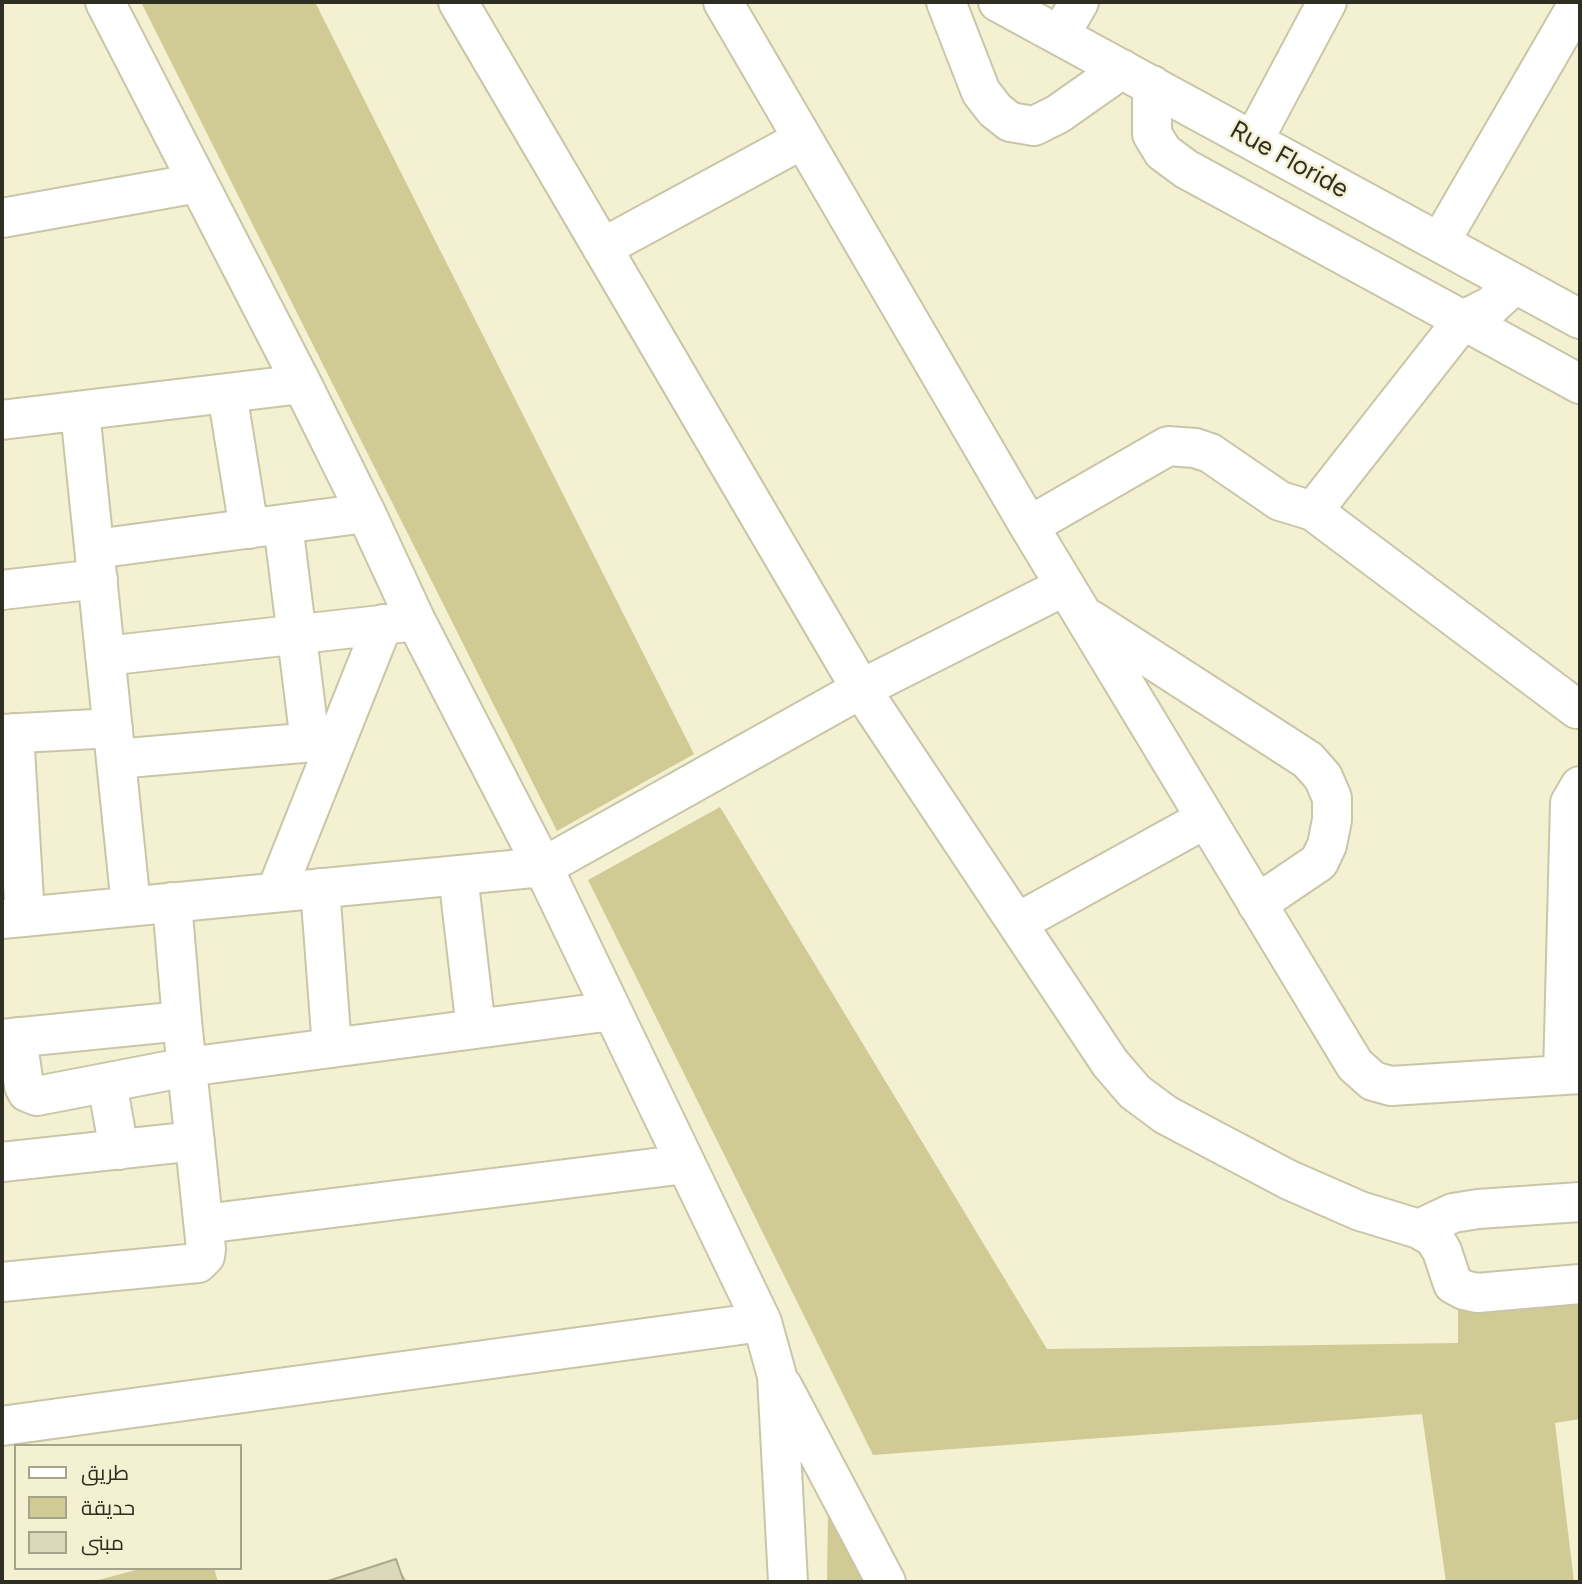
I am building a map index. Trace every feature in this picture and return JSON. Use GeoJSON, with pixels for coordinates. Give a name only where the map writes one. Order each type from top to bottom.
{"type":"FeatureCollection","features":[{"type":"Feature","properties":{"kind":"street"},"geometry":{"type":"LineString","coordinates":[[105,2],[366,513],[399,623],[543,867],[762,1322],[777,1376],[886,1582]]}},
{"type":"Feature","properties":{"kind":"street"},"geometry":{"type":"LineString","coordinates":[[458,2],[861,688],[1110,1063],[1135,1092],[1166,1115],[1289,1180],[1360,1210],[1419,1229],[1434,1238],[1442,1251],[1453,1284],[1464,1290],[1478,1293],[1580,1284]]}},
{"type":"Feature","properties":{"kind":"street"},"geometry":{"type":"LineString","coordinates":[[723,2],[1029,526],[1256,904],[1355,1065],[1373,1082],[1391,1086],[1572,1075],[1570,803],[1580,786]]}},
{"type":"Feature","properties":{"kind":"street"},"geometry":{"type":"LineString","coordinates":[[946,2],[981,92],[995,110],[1010,122],[1034,126],[1137,77],[1152,134],[1163,152],[1186,169],[1580,384]]}},
{"type":"Feature","properties":{"kind":"street","name":"Rue Floride"},"geometry":{"type":"LineString","coordinates":[[998,2],[1580,319]]}},
{"type":"Feature","properties":{"kind":"street"},"geometry":{"type":"LineString","coordinates":[[1060,35],[1079,2]]}},
{"type":"Feature","properties":{"kind":"street"},"geometry":{"type":"LineString","coordinates":[[1253,141],[1327,2]]}},
{"type":"Feature","properties":{"kind":"street"},"geometry":{"type":"LineString","coordinates":[[1440,242],[1579,2]]}},
{"type":"Feature","properties":{"kind":"street"},"geometry":{"type":"LineString","coordinates":[[602,248],[803,139]]}},
{"type":"Feature","properties":{"kind":"street"},"geometry":{"type":"LineString","coordinates":[[2,218],[198,183]]}},
{"type":"Feature","properties":{"kind":"street"},"geometry":{"type":"LineString","coordinates":[[1313,511],[1462,320],[1491,306],[1512,282]]}},
{"type":"Feature","properties":{"kind":"street"},"geometry":{"type":"LineString","coordinates":[[2,420],[302,384]]}},
{"type":"Feature","properties":{"kind":"street"},"geometry":{"type":"LineString","coordinates":[[227,393],[296,634],[323,741]]}},
{"type":"Feature","properties":{"kind":"street"},"geometry":{"type":"LineString","coordinates":[[80,411],[131,906]]}},
{"type":"Feature","properties":{"kind":"street"},"geometry":{"type":"LineString","coordinates":[[1029,526],[1168,446],[1195,448],[1210,453],[1280,501],[1313,511],[1577,709]]}},
{"type":"Feature","properties":{"kind":"street"},"geometry":{"type":"LineString","coordinates":[[2,590],[96,564],[266,526],[366,513]]}},
{"type":"Feature","properties":{"kind":"street"},"geometry":{"type":"LineString","coordinates":[[323,741],[114,743],[8,734],[13,918],[543,867],[861,688],[1074,601]]}},
{"type":"Feature","properties":{"kind":"street"},"geometry":{"type":"LineString","coordinates":[[1074,601],[1308,760],[1323,777],[1332,798],[1332,820],[1327,845],[1319,862],[1256,904]]}},
{"type":"Feature","properties":{"kind":"street"},"geometry":{"type":"LineString","coordinates":[[105,656],[399,623]]}},
{"type":"Feature","properties":{"kind":"street"},"geometry":{"type":"LineString","coordinates":[[276,892],[323,741],[399,623]]}},
{"type":"Feature","properties":{"kind":"street"},"geometry":{"type":"LineString","coordinates":[[1017,923],[1205,819]]}},
{"type":"Feature","properties":{"kind":"street"},"geometry":{"type":"LineString","coordinates":[[458,875],[476,1028]]}},
{"type":"Feature","properties":{"kind":"street"},"geometry":{"type":"LineString","coordinates":[[320,888],[332,1048]]}},
{"type":"Feature","properties":{"kind":"street"},"geometry":{"type":"LineString","coordinates":[[2,1282],[198,1263],[205,1256],[172,902]]}},
{"type":"Feature","properties":{"kind":"street"},"geometry":{"type":"LineString","coordinates":[[182,1021],[9,1038],[24,1086],[32,1095],[187,1067],[612,1010]]}},
{"type":"Feature","properties":{"kind":"street"},"geometry":{"type":"LineString","coordinates":[[107,1083],[119,1150]]}},
{"type":"Feature","properties":{"kind":"street"},"geometry":{"type":"LineString","coordinates":[[2,1162],[195,1141]]}},
{"type":"Feature","properties":{"kind":"street"},"geometry":{"type":"LineString","coordinates":[[204,1223],[686,1164]]}},
{"type":"Feature","properties":{"kind":"street"},"geometry":{"type":"LineString","coordinates":[[1419,1229],[1453,1213],[1580,1202]]}},
{"type":"Feature","properties":{"kind":"street"},"geometry":{"type":"LineString","coordinates":[[2,1426],[762,1322]]}},
{"type":"Feature","properties":{"kind":"street"},"geometry":{"type":"LineString","coordinates":[[777,1376],[788,1582]]}},
{"type":"Feature","properties":{"kind":"green space"},"geometry":{"type":"Polygon","coordinates":[[[141,2],[315,2],[694,754],[557,831],[141,2]]]}},
{"type":"Feature","properties":{"kind":"green space"},"geometry":{"type":"Polygon","coordinates":[[[720,807],[1047,1349],[1458,1343],[1458,1281],[1580,1277],[1580,1419],[1555,1423],[1574,1582],[1446,1582],[1422,1414],[873,1455],[588,880],[720,807]]]}},
{"type":"Feature","properties":{"kind":"green space"},"geometry":{"type":"Polygon","coordinates":[[[828,1512],[864,1582],[827,1582],[828,1512]]]}},
{"type":"Feature","properties":{"kind":"green space"},"geometry":{"type":"Polygon","coordinates":[[[136,1570],[215,1570],[218,1582],[91,1582],[136,1570]]]}},
{"type":"Feature","properties":{"kind":"building"},"geometry":{"type":"Polygon","coordinates":[[[396,1559],[404,1582],[325,1582],[396,1559]]]}}]}
